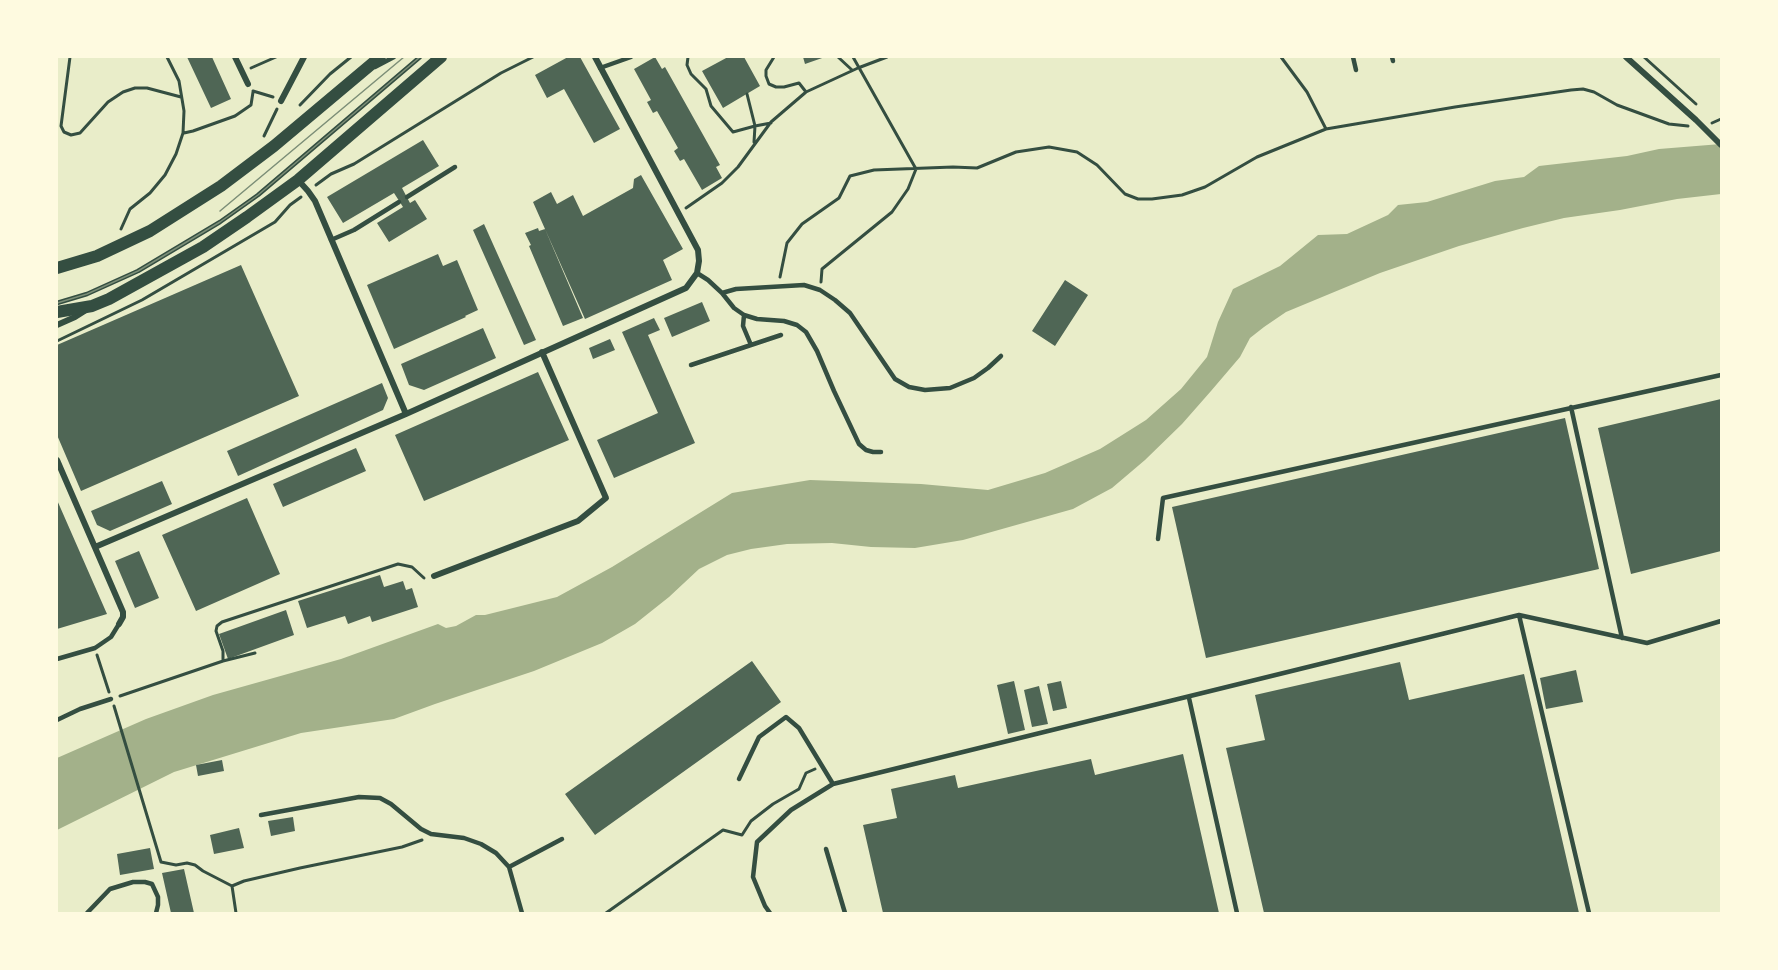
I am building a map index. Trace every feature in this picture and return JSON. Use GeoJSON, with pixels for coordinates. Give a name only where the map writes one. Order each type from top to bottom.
{"type":"FeatureCollection","features":[{"type":"Feature","properties":{"kind":"main road"},"geometry":{"type":"LineString","coordinates":[[57,268],[97,256],[150,231],[221,186],[274,146],[380,57]]}},
{"type":"Feature","properties":{"kind":"main road"},"geometry":{"type":"LineString","coordinates":[[57,312],[92,306],[109,299],[202,247],[298,180],[441,57]]}},
{"type":"Feature","properties":{"kind":"street"},"geometry":{"type":"LineString","coordinates":[[235,57],[248,84]]}},
{"type":"Feature","properties":{"kind":"street"},"geometry":{"type":"LineString","coordinates":[[278,99],[304,57]]}},
{"type":"Feature","properties":{"kind":"street"},"geometry":{"type":"LineString","coordinates":[[94,547],[406,414],[686,288],[697,273],[698,250],[595,57]]}},
{"type":"Feature","properties":{"kind":"street"},"geometry":{"type":"LineString","coordinates":[[1626,57],[1721,145]]}},
{"type":"Feature","properties":{"kind":"street"},"geometry":{"type":"LineString","coordinates":[[298,180],[315,201],[406,414]]}},
{"type":"Feature","properties":{"kind":"street"},"geometry":{"type":"LineString","coordinates":[[57,325],[92,306]]}},
{"type":"Feature","properties":{"kind":"street"},"geometry":{"type":"LineString","coordinates":[[434,576],[578,521],[606,498],[542,351]]}},
{"type":"Feature","properties":{"kind":"street"},"geometry":{"type":"LineString","coordinates":[[57,460],[123,612],[119,624]]}},
{"type":"Feature","properties":{"kind":"lane"},"geometry":{"type":"LineString","coordinates":[[349,82],[394,57]]}},
{"type":"Feature","properties":{"kind":"lane"},"geometry":{"type":"LineString","coordinates":[[57,303],[87,294],[138,271],[220,222],[258,195],[420,57]]}},
{"type":"Feature","properties":{"kind":"lane"},"geometry":{"type":"LineString","coordinates":[[600,68],[631,57]]}},
{"type":"Feature","properties":{"kind":"lane"},"geometry":{"type":"LineString","coordinates":[[1353,57],[1356,70]]}},
{"type":"Feature","properties":{"kind":"lane"},"geometry":{"type":"LineString","coordinates":[[407,197],[455,167]]}},
{"type":"Feature","properties":{"kind":"lane"},"geometry":{"type":"LineString","coordinates":[[331,240],[354,230],[399,202]]}},
{"type":"Feature","properties":{"kind":"lane"},"geometry":{"type":"LineString","coordinates":[[697,273],[722,292],[734,308],[744,315],[758,319],[784,321],[797,325],[806,332],[817,351],[859,444],[866,450],[881,452]]}},
{"type":"Feature","properties":{"kind":"lane"},"geometry":{"type":"LineString","coordinates":[[722,292],[804,285],[820,290],[850,313],[895,379],[909,387],[925,390],[950,388],[974,378],[1002,356]]}},
{"type":"Feature","properties":{"kind":"lane"},"geometry":{"type":"LineString","coordinates":[[744,315],[743,326],[751,345]]}},
{"type":"Feature","properties":{"kind":"lane"},"geometry":{"type":"LineString","coordinates":[[692,365],[781,335]]}},
{"type":"Feature","properties":{"kind":"lane"},"geometry":{"type":"LineString","coordinates":[[1158,539],[1162,498],[1721,375]]}},
{"type":"Feature","properties":{"kind":"lane"},"geometry":{"type":"LineString","coordinates":[[1571,407],[1622,638]]}},
{"type":"Feature","properties":{"kind":"lane"},"geometry":{"type":"LineString","coordinates":[[1519,615],[1589,913]]}},
{"type":"Feature","properties":{"kind":"lane"},"geometry":{"type":"LineString","coordinates":[[770,913],[753,877],[757,842],[791,810],[833,784],[1519,615],[1647,643],[1721,621]]}},
{"type":"Feature","properties":{"kind":"lane"},"geometry":{"type":"LineString","coordinates":[[57,659],[95,648],[111,637],[119,624]]}},
{"type":"Feature","properties":{"kind":"lane"},"geometry":{"type":"LineString","coordinates":[[1189,698],[1237,913]]}},
{"type":"Feature","properties":{"kind":"lane"},"geometry":{"type":"LineString","coordinates":[[57,720],[80,709],[111,699]]}},
{"type":"Feature","properties":{"kind":"lane"},"geometry":{"type":"LineString","coordinates":[[739,779],[759,737],[786,717],[799,728],[833,784]]}},
{"type":"Feature","properties":{"kind":"lane"},"geometry":{"type":"LineString","coordinates":[[261,815],[359,796],[380,798],[431,834],[464,838],[496,853],[509,867],[522,913]]}},
{"type":"Feature","properties":{"kind":"lane"},"geometry":{"type":"LineString","coordinates":[[509,867],[562,838]]}},
{"type":"Feature","properties":{"kind":"lane"},"geometry":{"type":"LineString","coordinates":[[826,849],[845,913]]}},
{"type":"Feature","properties":{"kind":"lane"},"geometry":{"type":"LineString","coordinates":[[87,913],[111,889],[133,882],[145,882],[152,884],[158,897],[156,913]]}},
{"type":"Feature","properties":{"kind":"path"},"geometry":{"type":"LineString","coordinates":[[70,57],[61,126],[64,132],[71,135],[80,133],[108,102],[123,92],[135,88],[147,88],[181,97]]}},
{"type":"Feature","properties":{"kind":"path"},"geometry":{"type":"LineString","coordinates":[[120,233],[130,209],[150,193],[165,175],[176,154],[183,133],[184,111],[178,81],[167,57]]}},
{"type":"Feature","properties":{"kind":"path"},"geometry":{"type":"LineString","coordinates":[[246,70],[276,57]]}},
{"type":"Feature","properties":{"kind":"path"},"geometry":{"type":"LineString","coordinates":[[296,108],[330,74],[351,57]]}},
{"type":"Feature","properties":{"kind":"path"},"geometry":{"type":"LineString","coordinates":[[308,191],[331,174],[354,164],[501,74],[533,57]]}},
{"type":"Feature","properties":{"kind":"path"},"geometry":{"type":"LineString","coordinates":[[688,57],[687,65],[691,74],[706,89],[711,106],[734,132],[771,122]]}},
{"type":"Feature","properties":{"kind":"path"},"geometry":{"type":"LineString","coordinates":[[774,57],[766,70],[769,84],[784,87],[800,83],[806,92]]}},
{"type":"Feature","properties":{"kind":"path"},"geometry":{"type":"LineString","coordinates":[[838,57],[853,70]]}},
{"type":"Feature","properties":{"kind":"path"},"geometry":{"type":"LineString","coordinates":[[820,290],[822,269],[892,212],[908,189],[916,168],[853,57]]}},
{"type":"Feature","properties":{"kind":"path"},"geometry":{"type":"LineString","coordinates":[[677,213],[722,183],[738,167],[771,122],[806,92],[887,57]]}},
{"type":"Feature","properties":{"kind":"path"},"geometry":{"type":"LineString","coordinates":[[1281,57],[1306,92],[1326,129]]}},
{"type":"Feature","properties":{"kind":"path"},"geometry":{"type":"LineString","coordinates":[[1644,57],[1678,87]]}},
{"type":"Feature","properties":{"kind":"path"},"geometry":{"type":"LineString","coordinates":[[183,133],[234,116],[250,105],[253,91],[252,86],[248,84]]}},
{"type":"Feature","properties":{"kind":"path"},"geometry":{"type":"LineString","coordinates":[[778,286],[787,243],[802,224],[839,198],[850,177],[874,170],[953,166],[977,168],[1016,152],[1049,147],[1077,152],[1096,165],[1125,194],[1138,199],[1152,199],[1182,195],[1205,187],[1257,157],[1326,129],[1455,107],[1583,89],[1594,92],[1617,105],[1669,124],[1692,126]]}},
{"type":"Feature","properties":{"kind":"path"},"geometry":{"type":"LineString","coordinates":[[253,91],[278,99],[262,140],[275,128]]}},
{"type":"Feature","properties":{"kind":"path"},"geometry":{"type":"LineString","coordinates":[[747,94],[755,126],[754,143]]}},
{"type":"Feature","properties":{"kind":"path"},"geometry":{"type":"LineString","coordinates":[[223,661],[223,651],[216,631],[217,626],[222,622],[398,564],[412,567],[422,577],[434,576]]}},
{"type":"Feature","properties":{"kind":"path"},"geometry":{"type":"LineString","coordinates":[[95,648],[161,862],[195,865],[232,886],[300,868],[402,847],[423,840],[431,834]]}},
{"type":"Feature","properties":{"kind":"path"},"geometry":{"type":"LineString","coordinates":[[111,699],[223,661],[255,653]]}},
{"type":"Feature","properties":{"kind":"path"},"geometry":{"type":"LineString","coordinates":[[606,913],[723,830],[742,834],[751,821],[773,804],[799,789],[806,773],[821,765]]}},
{"type":"Feature","properties":{"kind":"path"},"geometry":{"type":"LineString","coordinates":[[232,886],[236,913]]}},
{"type":"Feature","properties":{"kind":"shaded area"},"geometry":{"type":"Polygon","coordinates":[[[1721,144],[1721,194],[1564,218],[1523,228],[1459,246],[1380,273],[1286,312],[1250,338],[1240,357],[1211,391],[1182,424],[1145,460],[1112,488],[1073,509],[963,540],[915,548],[832,543],[787,544],[727,555],[699,569],[635,624],[602,643],[534,671],[394,719],[301,733],[174,772],[57,830],[57,758],[146,719],[213,695],[341,659],[438,624],[446,628],[456,626],[476,615],[485,615],[557,597],[612,567],[732,493],[810,480],[921,484],[988,490],[1045,473],[1100,449],[1146,420],[1181,389],[1207,357],[1218,322],[1233,289],[1280,266],[1318,235],[1347,234],[1388,215],[1398,205],[1427,202],[1495,181],[1524,177],[1539,166],[1627,156],[1659,149],[1721,144]]]}},
{"type":"Feature","properties":{"kind":"building"},"geometry":{"type":"Polygon","coordinates":[[[187,57],[212,57],[231,99],[211,108],[187,57]]]}},
{"type":"Feature","properties":{"kind":"building"},"geometry":{"type":"Polygon","coordinates":[[[568,57],[580,57],[620,129],[594,143],[564,89],[547,98],[535,75],[568,57]]]}},
{"type":"Feature","properties":{"kind":"building"},"geometry":{"type":"Polygon","coordinates":[[[655,57],[662,69],[665,67],[720,165],[716,167],[722,178],[702,190],[684,159],[680,161],[674,151],[678,148],[657,111],[653,113],[647,102],[651,100],[634,69],[655,57]]]}},
{"type":"Feature","properties":{"kind":"building"},"geometry":{"type":"Polygon","coordinates":[[[728,57],[744,57],[760,86],[723,108],[702,71],[728,57]]]}},
{"type":"Feature","properties":{"kind":"building"},"geometry":{"type":"Polygon","coordinates":[[[803,57],[825,57],[805,64],[803,57]]]}},
{"type":"Feature","properties":{"kind":"building"},"geometry":{"type":"Polygon","coordinates":[[[423,140],[439,166],[402,188],[410,203],[415,200],[427,219],[389,242],[377,223],[403,207],[394,193],[343,223],[327,197],[423,140]]]}},
{"type":"Feature","properties":{"kind":"building"},"geometry":{"type":"Polygon","coordinates":[[[641,175],[683,249],[663,260],[672,280],[585,319],[533,202],[551,192],[557,204],[573,195],[583,216],[633,188],[634,179],[641,175]]]}},
{"type":"Feature","properties":{"kind":"building"},"geometry":{"type":"Polygon","coordinates":[[[484,224],[536,340],[524,345],[473,230],[484,224]]]}},
{"type":"Feature","properties":{"kind":"building"},"geometry":{"type":"Polygon","coordinates":[[[538,228],[539,231],[545,229],[583,318],[563,326],[525,233],[538,228]]]}},
{"type":"Feature","properties":{"kind":"building"},"geometry":{"type":"Polygon","coordinates":[[[438,254],[443,266],[457,260],[478,310],[394,349],[367,285],[438,254]]]}},
{"type":"Feature","properties":{"kind":"building"},"geometry":{"type":"Polygon","coordinates":[[[241,265],[299,396],[81,491],[57,435],[57,345],[241,265]]]}},
{"type":"Feature","properties":{"kind":"building"},"geometry":{"type":"Polygon","coordinates":[[[1065,280],[1088,295],[1055,346],[1032,331],[1065,280]]]}},
{"type":"Feature","properties":{"kind":"building"},"geometry":{"type":"Polygon","coordinates":[[[702,302],[710,321],[672,337],[664,318],[702,302]]]}},
{"type":"Feature","properties":{"kind":"building"},"geometry":{"type":"Polygon","coordinates":[[[654,318],[660,330],[648,335],[695,443],[614,478],[597,440],[658,413],[622,332],[654,318]]]}},
{"type":"Feature","properties":{"kind":"building"},"geometry":{"type":"Polygon","coordinates":[[[483,328],[496,358],[424,390],[409,385],[401,364],[483,328]]]}},
{"type":"Feature","properties":{"kind":"building"},"geometry":{"type":"Polygon","coordinates":[[[610,339],[615,350],[593,359],[589,348],[610,339]]]}},
{"type":"Feature","properties":{"kind":"building"},"geometry":{"type":"Polygon","coordinates":[[[538,372],[569,440],[424,501],[395,435],[538,372]]]}},
{"type":"Feature","properties":{"kind":"building"},"geometry":{"type":"Polygon","coordinates":[[[382,383],[388,398],[383,410],[238,476],[227,451],[382,383]]]}},
{"type":"Feature","properties":{"kind":"building"},"geometry":{"type":"Polygon","coordinates":[[[1721,399],[1721,551],[1631,574],[1598,428],[1721,399]]]}},
{"type":"Feature","properties":{"kind":"building"},"geometry":{"type":"Polygon","coordinates":[[[1565,418],[1599,569],[1206,658],[1172,507],[1565,418]]]}},
{"type":"Feature","properties":{"kind":"building"},"geometry":{"type":"Polygon","coordinates":[[[356,448],[366,471],[283,507],[273,484],[356,448]]]}},
{"type":"Feature","properties":{"kind":"building"},"geometry":{"type":"Polygon","coordinates":[[[162,481],[172,504],[110,531],[97,525],[91,511],[162,481]]]}},
{"type":"Feature","properties":{"kind":"building"},"geometry":{"type":"Polygon","coordinates":[[[247,498],[280,574],[196,611],[162,535],[247,498]]]}},
{"type":"Feature","properties":{"kind":"building"},"geometry":{"type":"Polygon","coordinates":[[[57,500],[107,614],[57,629],[57,500]]]}},
{"type":"Feature","properties":{"kind":"building"},"geometry":{"type":"Polygon","coordinates":[[[139,551],[159,598],[135,608],[115,561],[139,551]]]}},
{"type":"Feature","properties":{"kind":"building"},"geometry":{"type":"Polygon","coordinates":[[[380,575],[384,587],[403,581],[406,590],[412,588],[418,607],[372,622],[370,616],[348,624],[345,616],[307,628],[298,601],[380,575]]]}},
{"type":"Feature","properties":{"kind":"building"},"geometry":{"type":"Polygon","coordinates":[[[286,610],[294,635],[228,659],[219,634],[286,610]]]}},
{"type":"Feature","properties":{"kind":"building"},"geometry":{"type":"Polygon","coordinates":[[[752,661],[781,702],[595,835],[565,794],[752,661]]]}},
{"type":"Feature","properties":{"kind":"building"},"geometry":{"type":"Polygon","coordinates":[[[1400,662],[1409,700],[1524,674],[1579,913],[1264,913],[1226,748],[1265,740],[1255,695],[1400,662]]]}},
{"type":"Feature","properties":{"kind":"building"},"geometry":{"type":"Polygon","coordinates":[[[1576,670],[1583,702],[1546,709],[1540,678],[1576,670]]]}},
{"type":"Feature","properties":{"kind":"building"},"geometry":{"type":"Polygon","coordinates":[[[1014,681],[1025,730],[1008,734],[997,685],[1014,681]]]}},
{"type":"Feature","properties":{"kind":"building"},"geometry":{"type":"Polygon","coordinates":[[[1061,681],[1067,708],[1053,711],[1047,684],[1061,681]]]}},
{"type":"Feature","properties":{"kind":"building"},"geometry":{"type":"Polygon","coordinates":[[[1039,686],[1048,724],[1032,727],[1024,690],[1039,686]]]}},
{"type":"Feature","properties":{"kind":"building"},"geometry":{"type":"Polygon","coordinates":[[[1183,754],[1219,913],[883,913],[863,825],[897,818],[891,789],[955,775],[958,788],[1091,759],[1095,775],[1183,754]]]}},
{"type":"Feature","properties":{"kind":"building"},"geometry":{"type":"Polygon","coordinates":[[[222,760],[224,771],[198,776],[196,765],[222,760]]]}},
{"type":"Feature","properties":{"kind":"building"},"geometry":{"type":"Polygon","coordinates":[[[293,817],[295,831],[271,836],[268,821],[293,817]]]}},
{"type":"Feature","properties":{"kind":"building"},"geometry":{"type":"Polygon","coordinates":[[[239,828],[244,848],[214,854],[210,835],[239,828]]]}},
{"type":"Feature","properties":{"kind":"building"},"geometry":{"type":"Polygon","coordinates":[[[150,848],[154,869],[120,875],[117,854],[150,848]]]}},
{"type":"Feature","properties":{"kind":"building"},"geometry":{"type":"Polygon","coordinates":[[[184,869],[194,913],[171,913],[162,873],[184,869]]]}},
{"type":"Feature","properties":{"kind":"tram line"},"geometry":{"type":"LineString","coordinates":[[220,211],[404,57]]}},
{"type":"Feature","properties":{"kind":"tram line"},"geometry":{"type":"LineString","coordinates":[[57,303],[87,294],[138,271],[220,222],[258,195],[420,57]]}}]}
